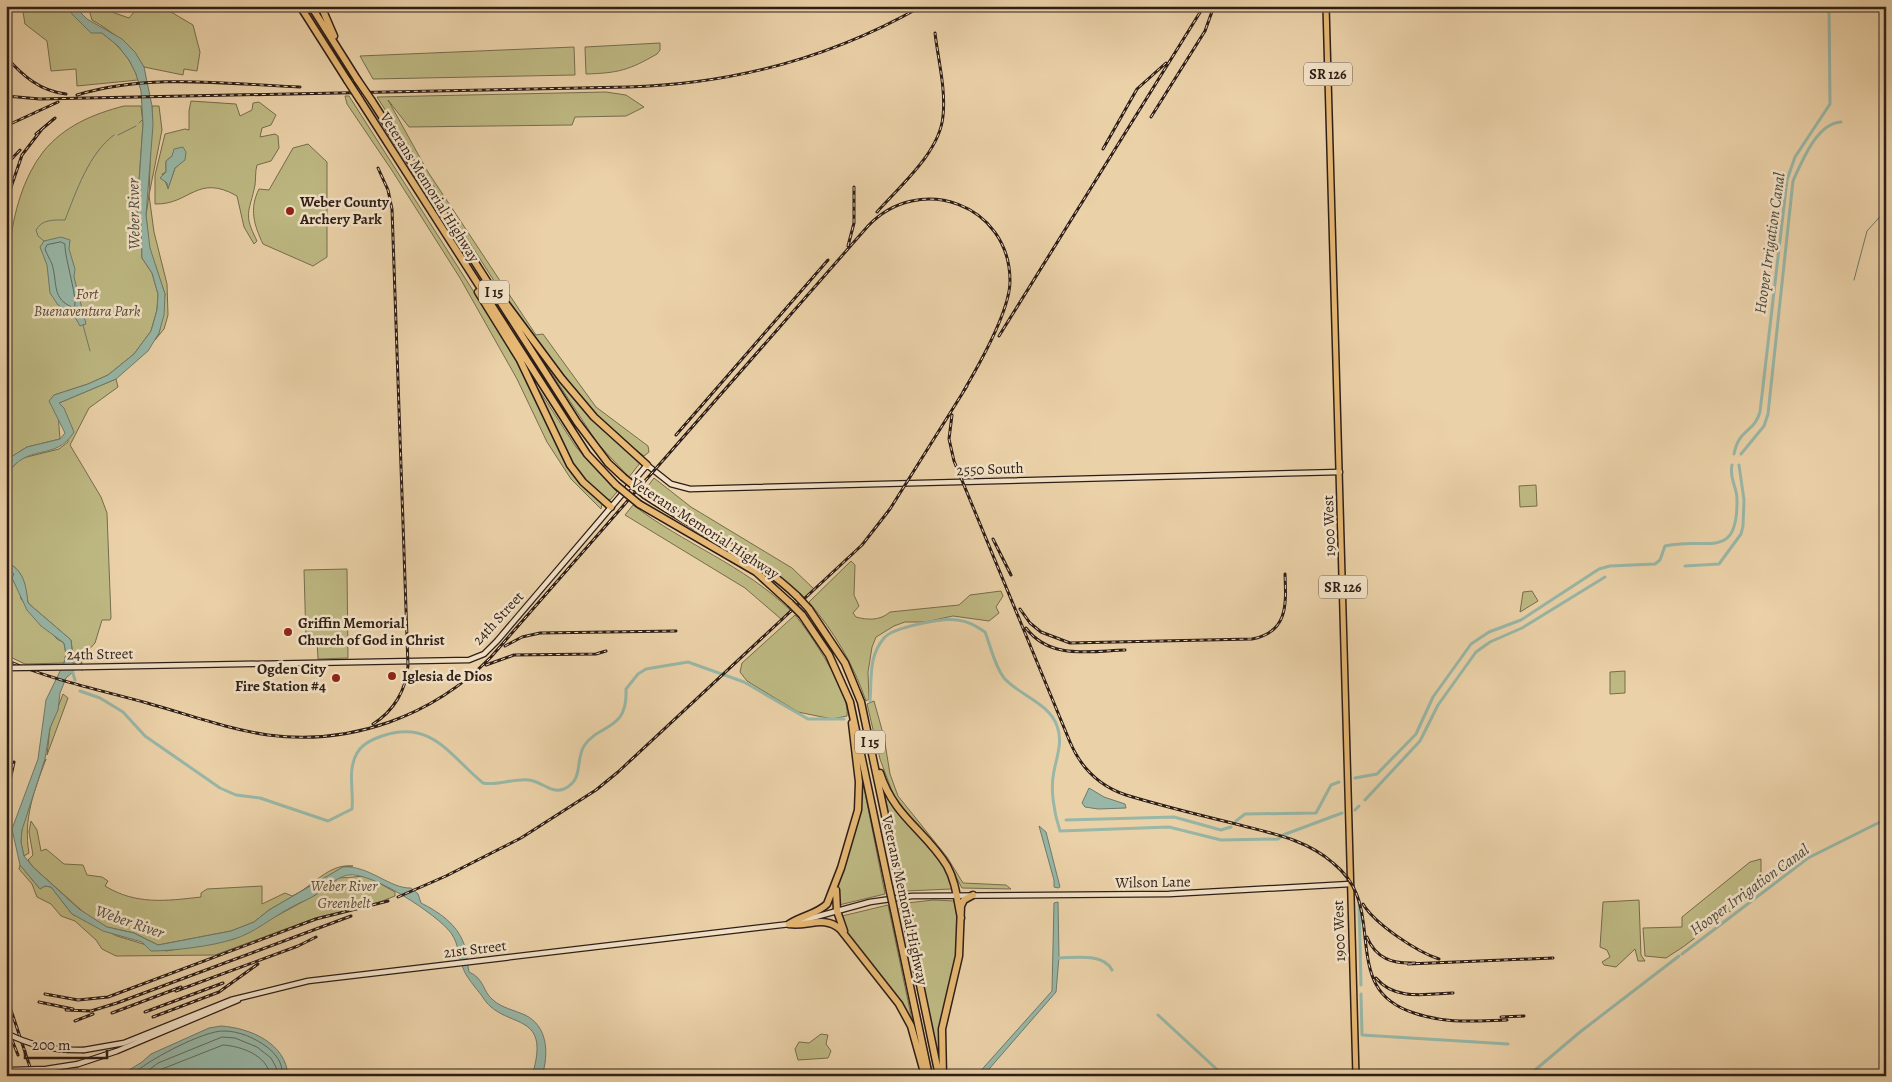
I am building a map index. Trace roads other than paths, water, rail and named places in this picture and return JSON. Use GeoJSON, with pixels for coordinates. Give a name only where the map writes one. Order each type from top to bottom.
{"type":"FeatureCollection","features":[{"type":"Feature","properties":{"kind":"highway","name":"Veterans Memorial Highway"},"geometry":{"type":"LineString","coordinates":[[300,6],[466,269],[587,454],[616,484],[639,504],[756,572],[802,615],[829,655],[850,702],[929,1076]]}},
{"type":"Feature","properties":{"kind":"highway","name":"Veterans Memorial Highway"},"geometry":{"type":"LineString","coordinates":[[311,6],[577,422],[608,463],[645,495],[774,574],[809,609],[845,663],[861,702],[868,732],[939,1076]]}},
{"type":"Feature","properties":{"kind":"highway"},"geometry":{"type":"LineString","coordinates":[[321,6],[347,62]]}},
{"type":"Feature","properties":{"kind":"highway"},"geometry":{"type":"LineString","coordinates":[[475,262],[562,379],[594,417],[647,465]]}},
{"type":"Feature","properties":{"kind":"highway"},"geometry":{"type":"LineString","coordinates":[[466,269],[484,303],[520,360],[570,465],[583,482],[611,507]]}},
{"type":"Feature","properties":{"kind":"highway"},"geometry":{"type":"LineString","coordinates":[[789,924],[824,907],[831,897],[855,821],[860,796],[850,702]]}},
{"type":"Feature","properties":{"kind":"highway"},"geometry":{"type":"LineString","coordinates":[[868,732],[889,796],[904,818],[944,862],[957,894],[961,918]]}},
{"type":"Feature","properties":{"kind":"highway"},"geometry":{"type":"LineString","coordinates":[[837,880],[835,897],[837,911],[845,935]]}},
{"type":"Feature","properties":{"kind":"highway"},"geometry":{"type":"LineString","coordinates":[[943,1076],[942,1029],[959,956],[962,904],[973,894]]}},
{"type":"Feature","properties":{"kind":"highway"},"geometry":{"type":"LineString","coordinates":[[789,924],[802,926],[828,922],[835,924],[845,935],[900,1004],[911,1026],[925,1076]]}},
{"type":"Feature","properties":{"kind":"main road","name":"1900 West"},"geometry":{"type":"LineString","coordinates":[[1326,6],[1356,1076]]}},
{"type":"Feature","properties":{"kind":"main road","name":"2550 South"},"geometry":{"type":"LineString","coordinates":[[647,465],[671,484],[690,489],[1340,472]]}},
{"type":"Feature","properties":{"kind":"main road","name":"24th Street"},"geometry":{"type":"LineString","coordinates":[[6,668],[469,660],[484,654],[491,648],[647,465]]}},
{"type":"Feature","properties":{"kind":"main road","name":"Wilson Lane"},"geometry":{"type":"LineString","coordinates":[[957,894],[1179,894],[1350,884]]}},
{"type":"Feature","properties":{"kind":"main road","name":"21st Street"},"geometry":{"type":"LineString","coordinates":[[6,1033],[50,1049],[84,1050],[124,1043],[231,1000],[308,981],[789,924],[896,898],[957,894]]}},
{"type":"Feature","properties":{"kind":"main road"},"geometry":{"type":"LineString","coordinates":[[9,1069],[46,1069],[78,1064],[117,1051],[232,1004],[244,997]]}},
{"type":"Feature","properties":{"kind":"water"},"geometry":{"type":"Polygon","coordinates":[[[68,6],[79,6],[81,13],[87,19],[122,39],[135,52],[144,67],[152,106],[153,125],[146,215],[150,248],[165,294],[164,315],[159,333],[148,351],[116,379],[59,403],[64,408],[74,432],[66,441],[58,447],[23,459],[14,465],[6,476],[6,460],[27,447],[60,439],[65,433],[49,401],[54,395],[108,375],[134,354],[151,331],[157,310],[158,294],[152,273],[142,258],[141,224],[137,210],[143,124],[141,91],[129,60],[118,46],[102,33],[91,33],[72,14],[68,6]]]}},
{"type":"Feature","properties":{"kind":"water"},"geometry":{"type":"Polygon","coordinates":[[[183,147],[186,152],[185,160],[175,168],[168,189],[167,183],[160,178],[166,172],[166,161],[172,156],[174,149],[183,147]]]}},
{"type":"Feature","properties":{"kind":"water"},"geometry":{"type":"Polygon","coordinates":[[[61,237],[70,240],[69,249],[75,269],[74,277],[86,324],[80,326],[74,315],[58,305],[50,293],[47,265],[40,247],[44,241],[61,237]]]}},
{"type":"Feature","properties":{"kind":"water"},"geometry":{"type":"Polygon","coordinates":[[[6,562],[17,569],[23,579],[28,603],[71,640],[74,671],[66,678],[60,693],[58,710],[50,728],[45,759],[22,830],[21,842],[24,856],[33,867],[79,909],[107,927],[134,933],[158,945],[231,931],[254,922],[269,910],[343,867],[353,867],[395,885],[411,888],[418,894],[421,903],[441,915],[457,930],[465,947],[469,972],[478,978],[489,996],[500,1005],[525,1015],[538,1026],[545,1041],[546,1050],[542,1076],[532,1076],[537,1054],[536,1039],[531,1030],[491,1007],[464,971],[456,942],[451,933],[444,925],[419,906],[372,880],[358,876],[344,876],[321,892],[241,936],[225,942],[204,946],[160,951],[151,951],[142,942],[103,931],[72,914],[51,887],[45,886],[40,889],[20,865],[12,829],[38,759],[46,700],[64,663],[66,654],[64,643],[41,626],[27,610],[12,578],[14,574],[6,568],[6,562]]]}},
{"type":"Feature","properties":{"kind":"water"},"geometry":{"type":"Polygon","coordinates":[[[1089,788],[1104,797],[1125,804],[1126,808],[1098,809],[1085,807],[1082,803],[1089,788]]]}},
{"type":"Feature","properties":{"kind":"water"},"geometry":{"type":"Polygon","coordinates":[[[1039,826],[1046,832],[1060,887],[1058,888],[1054,887],[1054,880],[1039,826]]]}},
{"type":"Feature","properties":{"kind":"water"},"geometry":{"type":"Polygon","coordinates":[[[1058,902],[1059,957],[1056,992],[983,1076],[976,1076],[1052,991],[1054,903],[1058,902]]]}},
{"type":"Feature","properties":{"kind":"water"},"geometry":{"type":"Polygon","coordinates":[[[221,1026],[243,1030],[265,1039],[281,1055],[286,1064],[288,1076],[126,1076],[126,1072],[151,1054],[209,1028],[221,1026]]]}},
{"type":"Feature","properties":{"kind":"waterway","name":"Hooper Irrigation Canal"},"geometry":{"type":"LineString","coordinates":[[1734,454],[1739,439],[1754,424],[1760,412],[1787,180],[1795,157],[1830,104],[1829,6]]}},
{"type":"Feature","properties":{"kind":"waterway"},"geometry":{"type":"LineString","coordinates":[[139,123],[142,120]]}},
{"type":"Feature","properties":{"kind":"waterway"},"geometry":{"type":"LineString","coordinates":[[1741,454],[1764,426],[1768,414],[1793,181],[1811,144],[1825,129],[1832,124],[1841,122]]}},
{"type":"Feature","properties":{"kind":"waterway"},"geometry":{"type":"LineString","coordinates":[[118,135],[136,126]]}},
{"type":"Feature","properties":{"kind":"waterway"},"geometry":{"type":"LineString","coordinates":[[44,241],[38,236],[36,230],[45,222],[65,220],[90,162],[114,135]]}},
{"type":"Feature","properties":{"kind":"waterway"},"geometry":{"type":"LineString","coordinates":[[1854,280],[1867,231],[1886,210]]}},
{"type":"Feature","properties":{"kind":"waterway"},"geometry":{"type":"LineString","coordinates":[[83,325],[90,351]]}},
{"type":"Feature","properties":{"kind":"waterway","name":"Hooper Irrigation Canal"},"geometry":{"type":"LineString","coordinates":[[1355,778],[1377,774],[1416,734],[1433,697],[1471,644],[1489,632],[1521,620],[1599,569],[1610,566],[1655,564],[1660,560],[1665,546],[1717,543],[1725,539],[1732,532],[1736,519],[1737,499],[1731,470],[1732,465]]}},
{"type":"Feature","properties":{"kind":"waterway"},"geometry":{"type":"LineString","coordinates":[[1685,566],[1719,564],[1741,534],[1744,500],[1739,465]]}},
{"type":"Feature","properties":{"kind":"waterway"},"geometry":{"type":"LineString","coordinates":[[1365,800],[1420,741],[1438,705],[1476,652],[1490,642],[1522,628],[1605,577]]}},
{"type":"Feature","properties":{"kind":"waterway"},"geometry":{"type":"LineString","coordinates":[[870,701],[873,660],[884,638],[897,630],[919,624],[941,620],[961,621],[972,624],[985,632],[995,662],[1004,678],[1041,705],[1053,718],[1057,726],[1059,743],[1053,778],[1053,793],[1054,809],[1060,831],[1169,827],[1221,840],[1278,839],[1283,835],[1342,813]]}},
{"type":"Feature","properties":{"kind":"waterway"},"geometry":{"type":"LineString","coordinates":[[80,691],[100,698],[123,712],[145,736],[220,788],[236,795],[260,798],[328,821],[352,809],[352,767],[359,750],[365,744],[375,739],[399,732],[414,732],[427,736],[439,743],[483,783],[494,784],[529,780],[550,789],[564,789],[574,781],[577,775],[581,752],[584,746],[597,733],[618,720],[625,703],[626,689],[638,674],[646,669],[688,662],[744,682],[808,719],[844,719]]}},
{"type":"Feature","properties":{"kind":"waterway"},"geometry":{"type":"LineString","coordinates":[[71,667],[75,680]]}},
{"type":"Feature","properties":{"kind":"waterway","name":"Hooper Irrigation Canal"},"geometry":{"type":"LineString","coordinates":[[1236,821],[1245,814],[1316,813],[1331,785],[1339,782]]}},
{"type":"Feature","properties":{"kind":"waterway"},"geometry":{"type":"LineString","coordinates":[[1355,810],[1359,806]]}},
{"type":"Feature","properties":{"kind":"waterway","name":"Hooper Irrigation Canal"},"geometry":{"type":"LineString","coordinates":[[1066,820],[1174,817],[1221,830],[1231,827]]}},
{"type":"Feature","properties":{"kind":"waterway","name":"Hooper Irrigation Canal"},"geometry":{"type":"LineString","coordinates":[[1682,954],[1808,858],[1886,819]]}},
{"type":"Feature","properties":{"kind":"waterway"},"geometry":{"type":"LineString","coordinates":[[1359,900],[1361,985]]}},
{"type":"Feature","properties":{"kind":"waterway","name":"Hooper Irrigation Canal"},"geometry":{"type":"LineString","coordinates":[[1528,1076],[1580,1032],[1679,956]]}},
{"type":"Feature","properties":{"kind":"waterway","name":"Hooper Irrigation Canal"},"geometry":{"type":"LineString","coordinates":[[1056,958],[1095,958],[1108,964],[1112,970]]}},
{"type":"Feature","properties":{"kind":"waterway"},"geometry":{"type":"LineString","coordinates":[[1361,994],[1362,1035],[1508,1044]]}},
{"type":"Feature","properties":{"kind":"waterway","name":"Hooper Irrigation Canal"},"geometry":{"type":"LineString","coordinates":[[1158,1015],[1224,1076]]}},
{"type":"Feature","properties":{"kind":"railway"},"geometry":{"type":"LineString","coordinates":[[6,96],[40,99],[667,85],[744,74],[817,54],[853,40],[922,6]]}},
{"type":"Feature","properties":{"kind":"railway"},"geometry":{"type":"LineString","coordinates":[[999,336],[1204,6]]}},
{"type":"Feature","properties":{"kind":"railway"},"geometry":{"type":"LineString","coordinates":[[1151,117],[1205,31],[1214,6]]}},
{"type":"Feature","properties":{"kind":"railway"},"geometry":{"type":"LineString","coordinates":[[877,212],[918,168],[935,143],[940,129],[944,106],[935,33]]}},
{"type":"Feature","properties":{"kind":"railway"},"geometry":{"type":"LineString","coordinates":[[6,57],[33,82],[48,90],[66,94]]}},
{"type":"Feature","properties":{"kind":"railway"},"geometry":{"type":"LineString","coordinates":[[1103,149],[1137,89],[1166,63]]}},
{"type":"Feature","properties":{"kind":"railway"},"geometry":{"type":"LineString","coordinates":[[77,95],[104,88],[160,82],[216,82],[300,87]]}},
{"type":"Feature","properties":{"kind":"railway"},"geometry":{"type":"LineString","coordinates":[[6,126],[58,102]]}},
{"type":"Feature","properties":{"kind":"railway"},"geometry":{"type":"LineString","coordinates":[[36,134],[55,118]]}},
{"type":"Feature","properties":{"kind":"railway"},"geometry":{"type":"LineString","coordinates":[[6,202],[22,155],[42,129]]}},
{"type":"Feature","properties":{"kind":"railway"},"geometry":{"type":"LineString","coordinates":[[6,165],[20,150]]}},
{"type":"Feature","properties":{"kind":"railway"},"geometry":{"type":"LineString","coordinates":[[373,724],[387,713],[398,699],[405,683],[408,666],[392,209],[388,190],[378,168]]}},
{"type":"Feature","properties":{"kind":"railway"},"geometry":{"type":"LineString","coordinates":[[848,246],[854,223],[854,187]]}},
{"type":"Feature","properties":{"kind":"railway"},"geometry":{"type":"LineString","coordinates":[[6,660],[76,684],[222,725],[268,735],[330,736],[360,731],[417,711],[443,696],[468,678],[491,657],[868,226],[889,210],[912,201],[935,199],[958,204],[979,216],[995,232],[1006,254],[1010,281],[1005,307],[992,338],[963,392]]}},
{"type":"Feature","properties":{"kind":"railway"},"geometry":{"type":"LineString","coordinates":[[676,435],[828,260]]}},
{"type":"Feature","properties":{"kind":"railway"},"geometry":{"type":"LineString","coordinates":[[398,897],[446,876],[521,838],[596,790],[618,772],[862,545],[890,509],[967,386]]}},
{"type":"Feature","properties":{"kind":"railway"},"geometry":{"type":"LineString","coordinates":[[952,415],[949,439],[954,461],[1070,742],[1085,768],[1107,787],[1126,795],[1275,834],[1311,848],[1333,863],[1353,887],[1360,905],[1372,974],[1376,984],[1390,1001],[1414,1013],[1437,1019],[1460,1021],[1507,1020]]}},
{"type":"Feature","properties":{"kind":"railway"},"geometry":{"type":"LineString","coordinates":[[993,539],[1011,575]]}},
{"type":"Feature","properties":{"kind":"railway"},"geometry":{"type":"LineString","coordinates":[[1020,609],[1030,623],[1041,632],[1070,643],[1252,639],[1273,630],[1279,623],[1285,605],[1285,574]]}},
{"type":"Feature","properties":{"kind":"railway"},"geometry":{"type":"LineString","coordinates":[[1026,628],[1036,638],[1047,645],[1059,649],[1085,652],[1125,650]]}},
{"type":"Feature","properties":{"kind":"railway"},"geometry":{"type":"LineString","coordinates":[[505,646],[522,637],[540,633],[676,631]]}},
{"type":"Feature","properties":{"kind":"railway"},"geometry":{"type":"LineString","coordinates":[[486,665],[514,655],[596,654],[606,651]]}},
{"type":"Feature","properties":{"kind":"railway"},"geometry":{"type":"LineString","coordinates":[[6,799],[14,762]]}},
{"type":"Feature","properties":{"kind":"railway"},"geometry":{"type":"LineString","coordinates":[[45,994],[78,1000],[108,997],[316,919],[388,901]]}},
{"type":"Feature","properties":{"kind":"railway"},"geometry":{"type":"LineString","coordinates":[[1363,904],[1377,920],[1397,936],[1439,959]]}},
{"type":"Feature","properties":{"kind":"railway"},"geometry":{"type":"LineString","coordinates":[[66,1010],[91,1011],[117,1003],[351,916]]}},
{"type":"Feature","properties":{"kind":"railway"},"geometry":{"type":"LineString","coordinates":[[176,991],[298,946],[316,937]]}},
{"type":"Feature","properties":{"kind":"railway"},"geometry":{"type":"LineString","coordinates":[[1367,937],[1375,950],[1386,959],[1415,963]]}},
{"type":"Feature","properties":{"kind":"railway"},"geometry":{"type":"LineString","coordinates":[[1408,964],[1553,958]]}},
{"type":"Feature","properties":{"kind":"railway"},"geometry":{"type":"LineString","coordinates":[[153,1017],[219,992],[258,964]]}},
{"type":"Feature","properties":{"kind":"railway"},"geometry":{"type":"LineString","coordinates":[[1376,978],[1392,990],[1402,993],[1422,995],[1453,993]]}},
{"type":"Feature","properties":{"kind":"railway"},"geometry":{"type":"LineString","coordinates":[[145,1012],[223,983]]}},
{"type":"Feature","properties":{"kind":"railway"},"geometry":{"type":"LineString","coordinates":[[112,1013],[181,987]]}},
{"type":"Feature","properties":{"kind":"railway"},"geometry":{"type":"LineString","coordinates":[[6,995],[33,1076]]}},
{"type":"Feature","properties":{"kind":"railway"},"geometry":{"type":"LineString","coordinates":[[39,1002],[73,1009]]}},
{"type":"Feature","properties":{"kind":"railway"},"geometry":{"type":"LineString","coordinates":[[75,1021],[93,1014]]}},
{"type":"Feature","properties":{"kind":"railway"},"geometry":{"type":"LineString","coordinates":[[1501,1017],[1524,1016]]}},
{"type":"Feature","properties":{"kind":"railway"},"geometry":{"type":"LineString","coordinates":[[6,1025],[18,1055]]}},
{"type":"Feature","properties":{"kind":"place","name":"Weber County Archery Park"},"geometry":{"type":"Point","coordinates":[290,211]}},
{"type":"Feature","properties":{"kind":"place","name":"Griffin Memorial Church of God in Christ"},"geometry":{"type":"Point","coordinates":[288,632]}},
{"type":"Feature","properties":{"kind":"place","name":"Iglesia de Dios"},"geometry":{"type":"Point","coordinates":[392,676]}},
{"type":"Feature","properties":{"kind":"place","name":"Ogden City Fire Station #4"},"geometry":{"type":"Point","coordinates":[336,678]}},
{"type":"Feature","properties":{"kind":"water label","name":"Weber River"},"geometry":{"type":"Point","coordinates":[133,214]}},
{"type":"Feature","properties":{"kind":"water label","name":"Weber River"},"geometry":{"type":"Point","coordinates":[130,921]}},
{"type":"Feature","properties":{"kind":"park label","name":"Fort Buenaventura Park"},"geometry":{"type":"Point","coordinates":[87,302]}},
{"type":"Feature","properties":{"kind":"park label","name":"Weber River Greenbelt"},"geometry":{"type":"Point","coordinates":[344,894]}}]}
